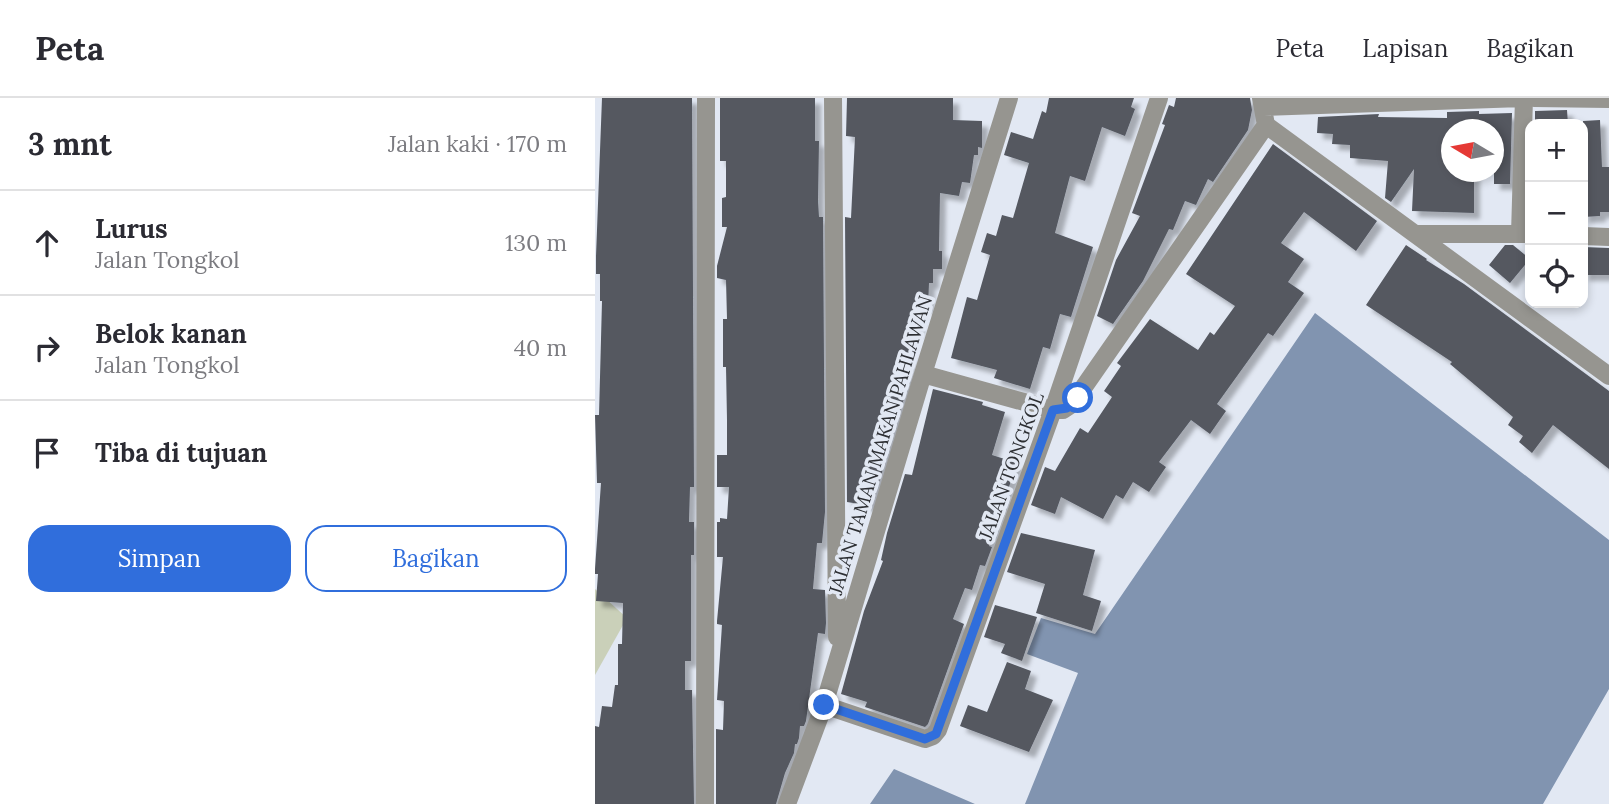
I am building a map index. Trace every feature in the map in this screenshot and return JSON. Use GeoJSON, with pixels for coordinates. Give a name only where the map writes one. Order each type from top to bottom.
{"type":"FeatureCollection","features":[{"type":"Feature","properties":{"kind":"street"},"geometry":{"type":"LineString","coordinates":[[705,804],[706,98]]}},
{"type":"Feature","properties":{"kind":"street"},"geometry":{"type":"LineString","coordinates":[[833,98],[838,654]]}},
{"type":"Feature","properties":{"kind":"street","name":"JALAN TAMAN MAKAN PAHLAWAN"},"geometry":{"type":"LineString","coordinates":[[787,804],[824,705],[1009,98]]}},
{"type":"Feature","properties":{"kind":"street","name":"JALAN TONGKOL"},"geometry":{"type":"LineString","coordinates":[[824,705],[925,739],[936,734],[1053,410],[1159,98]]}},
{"type":"Feature","properties":{"kind":"street"},"geometry":{"type":"LineString","coordinates":[[1417,234],[1525,234],[1523,98],[1262,102],[1266,125],[1609,376]]}},
{"type":"Feature","properties":{"kind":"street"},"geometry":{"type":"LineString","coordinates":[[1534,98],[1609,99]]}},
{"type":"Feature","properties":{"kind":"street"},"geometry":{"type":"LineString","coordinates":[[923,374],[1053,410],[1067,408],[1078,398],[1266,125]]}},
{"type":"Feature","properties":{"kind":"street"},"geometry":{"type":"LineString","coordinates":[[1588,236],[1609,237]]}},
{"type":"Feature","properties":{"kind":"green space"},"geometry":{"type":"Polygon","coordinates":[[[595,589],[627,618],[595,675],[595,589]]]}},
{"type":"Feature","properties":{"kind":"water"},"geometry":{"type":"Polygon","coordinates":[[[1315,313],[1609,540],[1609,689],[1543,804],[1025,804],[1078,673],[1027,654],[1041,618],[1095,634],[1315,313]]]}},
{"type":"Feature","properties":{"kind":"water"},"geometry":{"type":"Polygon","coordinates":[[[894,769],[975,804],[870,804],[894,769]]]}},
{"type":"Feature","properties":{"kind":"building"},"geometry":{"type":"Polygon","coordinates":[[[602,98],[692,98],[694,487],[690,487],[689,522],[694,522],[694,555],[691,555],[691,661],[685,661],[685,690],[692,690],[694,804],[595,804],[595,726],[599,727],[602,706],[612,707],[615,685],[618,685],[618,644],[622,644],[623,603],[596,601],[598,574],[595,574],[595,569],[601,483],[597,483],[595,415],[599,415],[602,301],[600,274],[596,274],[596,256],[602,98]]]}},
{"type":"Feature","properties":{"kind":"building"},"geometry":{"type":"Polygon","coordinates":[[[720,98],[815,98],[815,141],[819,141],[818,201],[819,217],[823,217],[825,512],[822,543],[817,543],[813,589],[825,590],[826,623],[825,634],[818,633],[806,721],[804,726],[800,726],[799,738],[776,804],[716,804],[716,729],[723,730],[724,701],[717,700],[722,625],[717,624],[717,621],[723,557],[717,557],[717,522],[720,522],[720,518],[727,519],[729,487],[717,487],[717,455],[727,455],[726,367],[723,367],[723,319],[727,319],[726,280],[717,278],[717,266],[727,227],[722,227],[722,198],[726,197],[726,161],[720,161],[720,98]]]}},
{"type":"Feature","properties":{"kind":"building"},"geometry":{"type":"Polygon","coordinates":[[[847,98],[953,98],[953,120],[982,121],[982,148],[978,147],[978,155],[974,155],[970,183],[962,182],[959,196],[940,193],[939,251],[942,251],[942,269],[933,269],[933,283],[929,283],[928,307],[919,307],[918,331],[911,331],[907,388],[872,506],[847,502],[845,217],[851,218],[855,137],[846,136],[847,98]]]}},
{"type":"Feature","properties":{"kind":"building"},"geometry":{"type":"Polygon","coordinates":[[[1049,98],[1134,98],[1131,107],[1135,109],[1125,136],[1102,127],[1085,181],[1070,176],[1055,233],[1093,247],[1071,317],[1060,314],[1050,349],[1043,347],[1030,389],[994,378],[997,370],[951,358],[967,297],[977,300],[990,255],[981,252],[987,233],[996,236],[1002,215],[1013,218],[1029,163],[1004,155],[1011,132],[1033,139],[1042,111],[1046,113],[1049,98]]]}},
{"type":"Feature","properties":{"kind":"building"},"geometry":{"type":"Polygon","coordinates":[[[1176,98],[1250,98],[1252,110],[1248,130],[1213,182],[1208,179],[1196,205],[1185,201],[1173,230],[1169,229],[1143,281],[1113,324],[1097,316],[1116,260],[1140,216],[1132,213],[1165,125],[1162,124],[1169,105],[1174,107],[1176,98]]]}},
{"type":"Feature","properties":{"kind":"building"},"geometry":{"type":"Polygon","coordinates":[[[1567,110],[1568,119],[1535,119],[1535,111],[1567,110]]]}},
{"type":"Feature","properties":{"kind":"building"},"geometry":{"type":"Polygon","coordinates":[[[1447,112],[1512,113],[1510,184],[1494,184],[1504,182],[1504,119],[1441,119],[1441,182],[1474,182],[1474,213],[1412,211],[1414,169],[1391,202],[1385,198],[1388,161],[1350,158],[1350,145],[1332,144],[1333,134],[1317,133],[1318,117],[1379,114],[1378,117],[1447,118],[1447,112]]]}},
{"type":"Feature","properties":{"kind":"building"},"geometry":{"type":"Polygon","coordinates":[[[1600,120],[1602,167],[1609,167],[1609,212],[1600,212],[1600,216],[1588,217],[1588,121],[1600,120]]]}},
{"type":"Feature","properties":{"kind":"building"},"geometry":{"type":"Polygon","coordinates":[[[1273,144],[1377,221],[1356,251],[1304,212],[1281,243],[1304,259],[1288,282],[1304,293],[1273,336],[1268,333],[1217,404],[1226,411],[1210,434],[1191,420],[1159,462],[1166,467],[1149,492],[1133,482],[1123,499],[1116,495],[1103,519],[1061,497],[1055,514],[1031,505],[1045,467],[1055,471],[1080,428],[1088,433],[1112,397],[1104,391],[1121,366],[1117,363],[1150,319],[1198,350],[1210,332],[1214,335],[1235,306],[1186,274],[1273,144]]]}},
{"type":"Feature","properties":{"kind":"building"},"geometry":{"type":"Polygon","coordinates":[[[1406,245],[1464,284],[1609,391],[1609,469],[1553,425],[1532,453],[1519,442],[1523,436],[1508,425],[1513,417],[1450,364],[1452,362],[1366,305],[1406,245]]]}},
{"type":"Feature","properties":{"kind":"building"},"geometry":{"type":"Polygon","coordinates":[[[1505,245],[1513,245],[1525,255],[1525,265],[1510,283],[1489,265],[1505,245]]]}},
{"type":"Feature","properties":{"kind":"building"},"geometry":{"type":"Polygon","coordinates":[[[1588,247],[1609,248],[1609,275],[1588,275],[1588,247]]]}},
{"type":"Feature","properties":{"kind":"building"},"geometry":{"type":"Polygon","coordinates":[[[933,389],[983,402],[982,405],[1005,412],[992,455],[1017,463],[989,546],[992,547],[985,566],[980,565],[972,590],[965,588],[953,619],[964,624],[925,727],[865,707],[867,702],[841,694],[864,611],[883,561],[881,560],[887,533],[905,474],[912,475],[933,389]]]}},
{"type":"Feature","properties":{"kind":"building"},"geometry":{"type":"Polygon","coordinates":[[[1021,533],[1095,550],[1083,595],[1101,601],[1092,631],[1036,613],[1045,584],[1007,572],[1021,533]]]}},
{"type":"Feature","properties":{"kind":"building"},"geometry":{"type":"Polygon","coordinates":[[[995,605],[1037,617],[1022,661],[1001,653],[1005,644],[984,637],[995,605]]]}},
{"type":"Feature","properties":{"kind":"building"},"geometry":{"type":"Polygon","coordinates":[[[1007,662],[1031,671],[1025,689],[1053,700],[1029,752],[960,726],[968,705],[987,712],[1007,662]]]}},
{"type":"Feature","properties":{"kind":"route"},"geometry":{"type":"LineString","coordinates":[[824,705],[925,739],[936,734],[1053,410],[1063,410],[1078,398]]}}]}
